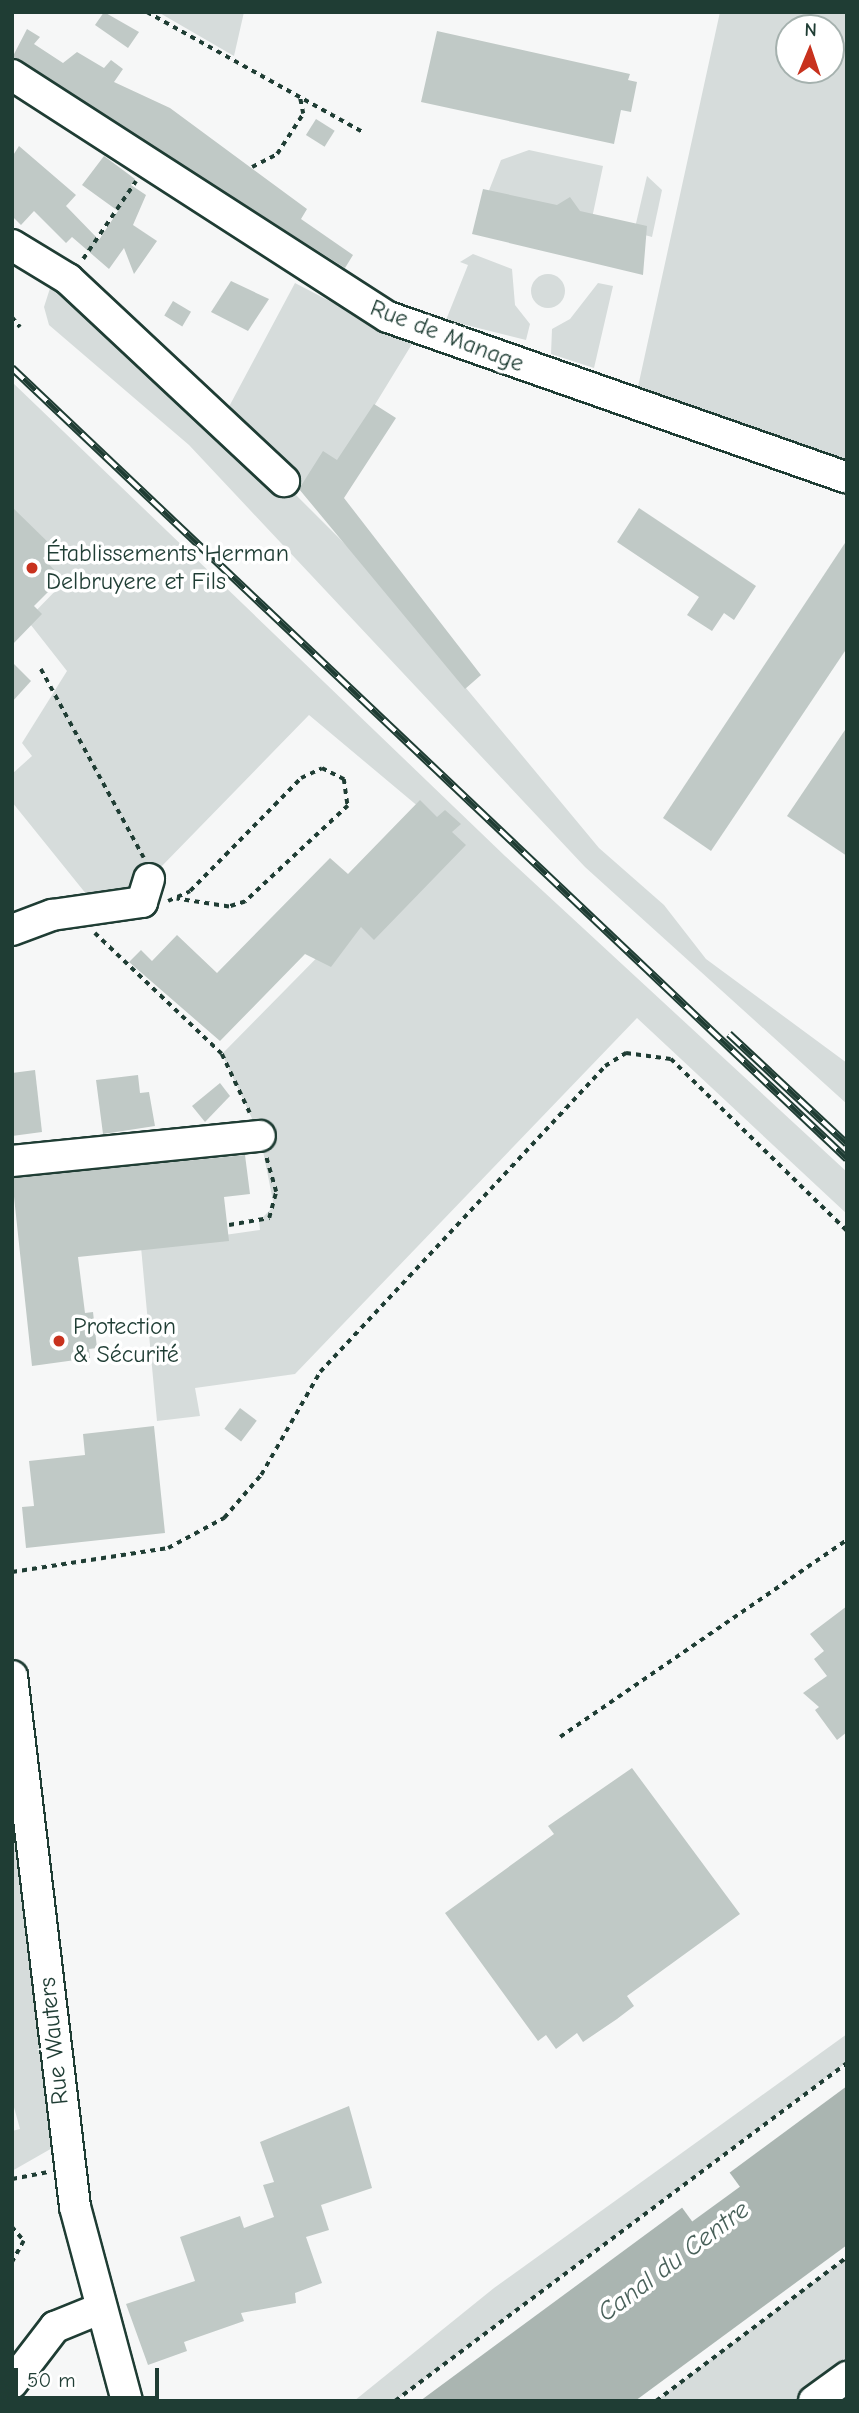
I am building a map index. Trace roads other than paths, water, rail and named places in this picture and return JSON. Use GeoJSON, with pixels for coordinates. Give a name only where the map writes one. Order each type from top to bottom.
{"type":"FeatureCollection","features":[{"type":"Feature","properties":{"kind":"street","name":"Rue de Manage"},"geometry":{"type":"LineString","coordinates":[[12,75],[147,165],[388,317],[847,478]]}},
{"type":"Feature","properties":{"kind":"street"},"geometry":{"type":"LineString","coordinates":[[12,245],[68,279],[284,481]]}},
{"type":"Feature","properties":{"kind":"street"},"geometry":{"type":"LineString","coordinates":[[12,930],[74,912],[131,905],[148,895],[149,879]]}},
{"type":"Feature","properties":{"kind":"street"},"geometry":{"type":"LineString","coordinates":[[12,1161],[260,1136]]}},
{"type":"Feature","properties":{"kind":"street","name":"Rue Wauters"},"geometry":{"type":"LineString","coordinates":[[12,1676],[69,2168],[118,2397]]}},
{"type":"Feature","properties":{"kind":"street"},"geometry":{"type":"LineString","coordinates":[[12,2383],[55,2327],[99,2309]]}},
{"type":"Feature","properties":{"kind":"street"},"geometry":{"type":"LineString","coordinates":[[814,2401],[847,2377]]}},
{"type":"Feature","properties":{"kind":"water","name":"Canal du Centre"},"geometry":{"type":"Polygon","coordinates":[[[847,2086],[847,2245],[635,2401],[420,2401],[847,2086]]]}},
{"type":"Feature","properties":{"kind":"railway"},"geometry":{"type":"LineString","coordinates":[[12,368],[847,1159]]}},
{"type":"Feature","properties":{"kind":"railway"},"geometry":{"type":"LineString","coordinates":[[729,1034],[847,1144]]}},
{"type":"Feature","properties":{"kind":"place","name":"Établissements Herman Delbruyere et Fils"},"geometry":{"type":"Point","coordinates":[32,568]}},
{"type":"Feature","properties":{"kind":"place","name":"Protection & Sécurité"},"geometry":{"type":"Point","coordinates":[59,1341]}}]}
